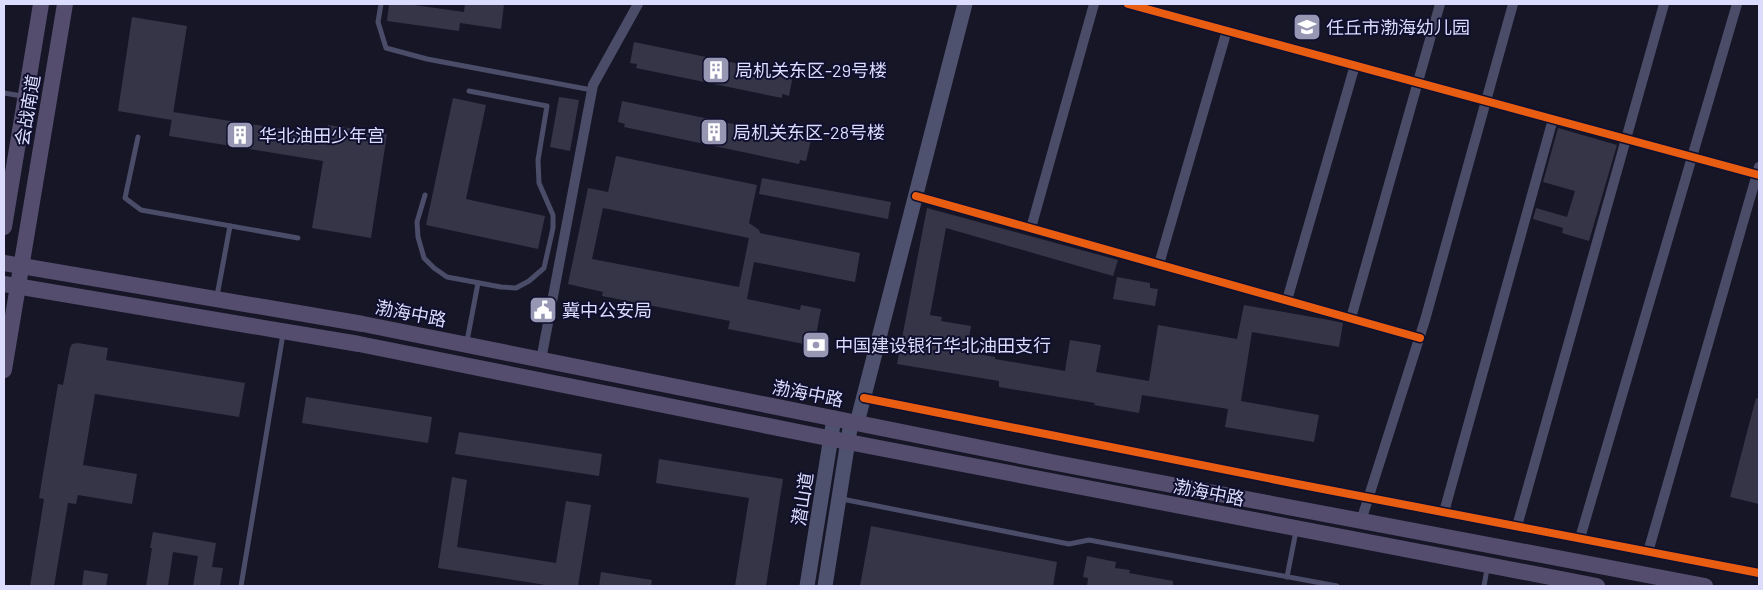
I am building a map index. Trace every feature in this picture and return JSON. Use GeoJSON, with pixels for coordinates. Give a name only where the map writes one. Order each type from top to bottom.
{"type":"FeatureCollection","features":[{"type":"Feature","properties":{"kind":"main road","name":"会战南道"},"geometry":{"type":"LineString","coordinates":[[4,227],[41,4]]}},
{"type":"Feature","properties":{"kind":"main road","name":"会战南道"},"geometry":{"type":"LineString","coordinates":[[4,370],[11,285],[21,266],[66,4]]}},
{"type":"Feature","properties":{"kind":"main road","name":"渤海中路"},"geometry":{"type":"LineString","coordinates":[[4,263],[363,324],[1361,521],[1705,586]]}},
{"type":"Feature","properties":{"kind":"main road","name":"渤海中路"},"geometry":{"type":"LineString","coordinates":[[11,285],[378,348],[848,442],[1597,586]]}},
{"type":"Feature","properties":{"kind":"street"},"geometry":{"type":"LineString","coordinates":[[541,360],[593,85],[638,4]]}},
{"type":"Feature","properties":{"kind":"street","name":"潜山道"},"geometry":{"type":"LineString","coordinates":[[825,586],[848,442],[864,398],[965,4]]}},
{"type":"Feature","properties":{"kind":"street"},"geometry":{"type":"LineString","coordinates":[[1031,228],[1094,4]]}},
{"type":"Feature","properties":{"kind":"street"},"geometry":{"type":"LineString","coordinates":[[1128,4],[1693,157],[1758,172],[1648,552]]}},
{"type":"Feature","properties":{"kind":"street"},"geometry":{"type":"LineString","coordinates":[[1351,318],[1440,4]]}},
{"type":"Feature","properties":{"kind":"street"},"geometry":{"type":"LineString","coordinates":[[1361,521],[1420,338],[1513,4]]}},
{"type":"Feature","properties":{"kind":"street"},"geometry":{"type":"LineString","coordinates":[[1517,526],[1664,4]]}},
{"type":"Feature","properties":{"kind":"street"},"geometry":{"type":"LineString","coordinates":[[1580,538],[1738,4]]}},
{"type":"Feature","properties":{"kind":"street"},"geometry":{"type":"LineString","coordinates":[[1159,264],[1227,30]]}},
{"type":"Feature","properties":{"kind":"street"},"geometry":{"type":"LineString","coordinates":[[1287,300],[1355,65]]}},
{"type":"Feature","properties":{"kind":"street"},"geometry":{"type":"LineString","coordinates":[[1444,512],[1553,119]]}},
{"type":"Feature","properties":{"kind":"street"},"geometry":{"type":"LineString","coordinates":[[916,196],[1420,338]]}},
{"type":"Feature","properties":{"kind":"street"},"geometry":{"type":"LineString","coordinates":[[864,398],[1759,573]]}},
{"type":"Feature","properties":{"kind":"street","name":"潜山道"},"geometry":{"type":"LineString","coordinates":[[807,586],[834,418]]}},
{"type":"Feature","properties":{"kind":"lane"},"geometry":{"type":"LineString","coordinates":[[381,4],[378,22],[386,48],[427,59],[592,90]]}},
{"type":"Feature","properties":{"kind":"lane"},"geometry":{"type":"LineString","coordinates":[[425,195],[417,222],[418,237],[424,258],[447,277],[516,288],[529,281],[544,268],[551,240],[553,215],[539,183],[538,160],[548,106],[469,91]]}},
{"type":"Feature","properties":{"kind":"lane"},"geometry":{"type":"LineString","coordinates":[[4,92],[25,97]]}},
{"type":"Feature","properties":{"kind":"lane"},"geometry":{"type":"LineString","coordinates":[[138,137],[125,198],[141,210],[298,238]]}},
{"type":"Feature","properties":{"kind":"lane"},"geometry":{"type":"LineString","coordinates":[[217,300],[230,226]]}},
{"type":"Feature","properties":{"kind":"lane"},"geometry":{"type":"LineString","coordinates":[[466,345],[478,283]]}},
{"type":"Feature","properties":{"kind":"lane"},"geometry":{"type":"LineString","coordinates":[[242,586],[283,331]]}},
{"type":"Feature","properties":{"kind":"lane"},"geometry":{"type":"LineString","coordinates":[[839,498],[1070,544],[1089,540],[1337,586]]}},
{"type":"Feature","properties":{"kind":"lane"},"geometry":{"type":"LineString","coordinates":[[1287,577],[1296,529]]}},
{"type":"Feature","properties":{"kind":"lane"},"geometry":{"type":"LineString","coordinates":[[1484,586],[1488,566]]}},
{"type":"Feature","properties":{"kind":"building"},"geometry":{"type":"Polygon","coordinates":[[[389,4],[414,4],[464,12],[465,4],[504,4],[501,29],[460,23],[459,31],[387,21],[389,4]]]}},
{"type":"Feature","properties":{"kind":"building"},"geometry":{"type":"Polygon","coordinates":[[[132,17],[187,26],[172,120],[118,111],[132,17]]]}},
{"type":"Feature","properties":{"kind":"building","name":"局机关东区-29号楼"},"geometry":{"type":"Polygon","coordinates":[[[634,42],[793,75],[789,96],[782,94],[782,98],[636,68],[637,64],[630,63],[634,42]]]}},
{"type":"Feature","properties":{"kind":"building"},"geometry":{"type":"Polygon","coordinates":[[[559,97],[579,100],[570,151],[550,147],[559,97]]]}},
{"type":"Feature","properties":{"kind":"building"},"geometry":{"type":"Polygon","coordinates":[[[453,98],[486,105],[466,199],[545,216],[538,249],[426,225],[453,98]]]}},
{"type":"Feature","properties":{"kind":"building","name":"局机关东区-28号楼"},"geometry":{"type":"Polygon","coordinates":[[[622,101],[811,140],[806,161],[800,160],[799,164],[624,127],[625,124],[618,122],[622,101]]]}},
{"type":"Feature","properties":{"kind":"building"},"geometry":{"type":"Polygon","coordinates":[[[173,112],[327,136],[328,125],[387,134],[371,238],[312,228],[323,161],[169,136],[173,112]]]}},
{"type":"Feature","properties":{"kind":"building"},"geometry":{"type":"Polygon","coordinates":[[[1558,128],[1617,145],[1589,241],[1562,233],[1563,228],[1533,219],[1536,208],[1567,217],[1575,191],[1543,182],[1558,128]]]}},
{"type":"Feature","properties":{"kind":"building"},"geometry":{"type":"Polygon","coordinates":[[[616,156],[757,185],[749,223],[759,230],[760,233],[860,253],[855,282],[754,262],[747,299],[800,310],[801,305],[821,309],[814,346],[728,329],[730,321],[602,296],[603,292],[568,284],[588,188],[608,192],[616,156]],[[603,208],[592,259],[739,287],[749,238],[603,208]]]}},
{"type":"Feature","properties":{"kind":"building"},"geometry":{"type":"Polygon","coordinates":[[[762,178],[891,202],[888,219],[759,194],[762,178]]]}},
{"type":"Feature","properties":{"kind":"building"},"geometry":{"type":"Polygon","coordinates":[[[927,208],[1118,260],[1113,276],[946,228],[930,315],[942,317],[941,321],[971,326],[967,352],[995,357],[995,359],[1065,371],[1070,340],[1101,345],[1096,372],[1149,381],[1158,325],[1237,339],[1244,305],[1343,323],[1339,347],[1252,332],[1241,401],[1319,415],[1314,442],[1225,427],[1228,409],[1142,395],[1139,413],[1094,405],[1095,403],[999,387],[999,381],[897,364],[927,208]]]}},
{"type":"Feature","properties":{"kind":"building"},"geometry":{"type":"Polygon","coordinates":[[[1117,277],[1150,283],[1150,288],[1158,289],[1155,306],[1113,299],[1117,277]]]}},
{"type":"Feature","properties":{"kind":"building"},"geometry":{"type":"Polygon","coordinates":[[[78,343],[108,348],[106,360],[245,383],[239,417],[95,394],[83,465],[137,474],[132,504],[78,495],[76,504],[68,503],[54,586],[30,586],[44,499],[39,498],[58,384],[63,385],[70,348],[72,344],[78,343]]]}},
{"type":"Feature","properties":{"kind":"building"},"geometry":{"type":"Polygon","coordinates":[[[306,397],[432,417],[428,443],[302,423],[306,397]]]}},
{"type":"Feature","properties":{"kind":"building"},"geometry":{"type":"Polygon","coordinates":[[[1756,398],[1759,399],[1759,504],[1730,497],[1756,398]]]}},
{"type":"Feature","properties":{"kind":"building"},"geometry":{"type":"Polygon","coordinates":[[[459,432],[602,454],[599,476],[455,454],[459,432]]]}},
{"type":"Feature","properties":{"kind":"building"},"geometry":{"type":"Polygon","coordinates":[[[659,459],[783,479],[766,586],[735,586],[749,498],[656,483],[659,459]]]}},
{"type":"Feature","properties":{"kind":"building"},"geometry":{"type":"Polygon","coordinates":[[[452,477],[467,480],[457,547],[556,563],[566,501],[591,505],[578,586],[552,586],[438,568],[452,477]]]}},
{"type":"Feature","properties":{"kind":"building"},"geometry":{"type":"Polygon","coordinates":[[[871,526],[1057,562],[1053,586],[860,586],[871,526]]]}},
{"type":"Feature","properties":{"kind":"building"},"geometry":{"type":"Polygon","coordinates":[[[153,532],[216,543],[212,567],[223,568],[220,586],[193,586],[198,556],[173,552],[168,586],[146,586],[153,532]]]}},
{"type":"Feature","properties":{"kind":"building"},"geometry":{"type":"Polygon","coordinates":[[[1087,556],[1116,562],[1115,568],[1130,570],[1129,573],[1173,581],[1173,586],[1087,586],[1088,578],[1083,577],[1087,556]]]}},
{"type":"Feature","properties":{"kind":"building"},"geometry":{"type":"Polygon","coordinates":[[[84,570],[108,574],[106,586],[82,586],[84,570]]]}},
{"type":"Feature","properties":{"kind":"building"},"geometry":{"type":"Polygon","coordinates":[[[601,572],[652,580],[651,586],[599,586],[601,572]]]}},
{"type":"Feature","properties":{"kind":"cycle path"},"geometry":{"type":"LineString","coordinates":[[1128,4],[1759,175]]}},
{"type":"Feature","properties":{"kind":"cycle path"},"geometry":{"type":"LineString","coordinates":[[916,196],[1420,338]]}},
{"type":"Feature","properties":{"kind":"cycle path"},"geometry":{"type":"LineString","coordinates":[[864,398],[1759,573]]}},
{"type":"Feature","properties":{"kind":"place","name":"任丘市渤海幼儿园"},"geometry":{"type":"Point","coordinates":[1307,27]}},
{"type":"Feature","properties":{"kind":"place","name":"局机关东区-29号楼"},"geometry":{"type":"Point","coordinates":[716,70]}},
{"type":"Feature","properties":{"kind":"place","name":"局机关东区-28号楼"},"geometry":{"type":"Point","coordinates":[714,132]}},
{"type":"Feature","properties":{"kind":"place","name":"华北油田少年宫"},"geometry":{"type":"Point","coordinates":[240,135]}},
{"type":"Feature","properties":{"kind":"place","name":"冀中公安局"},"geometry":{"type":"Point","coordinates":[543,310]}},
{"type":"Feature","properties":{"kind":"place","name":"中国建设银行华北油田支行"},"geometry":{"type":"Point","coordinates":[816,345]}}]}
